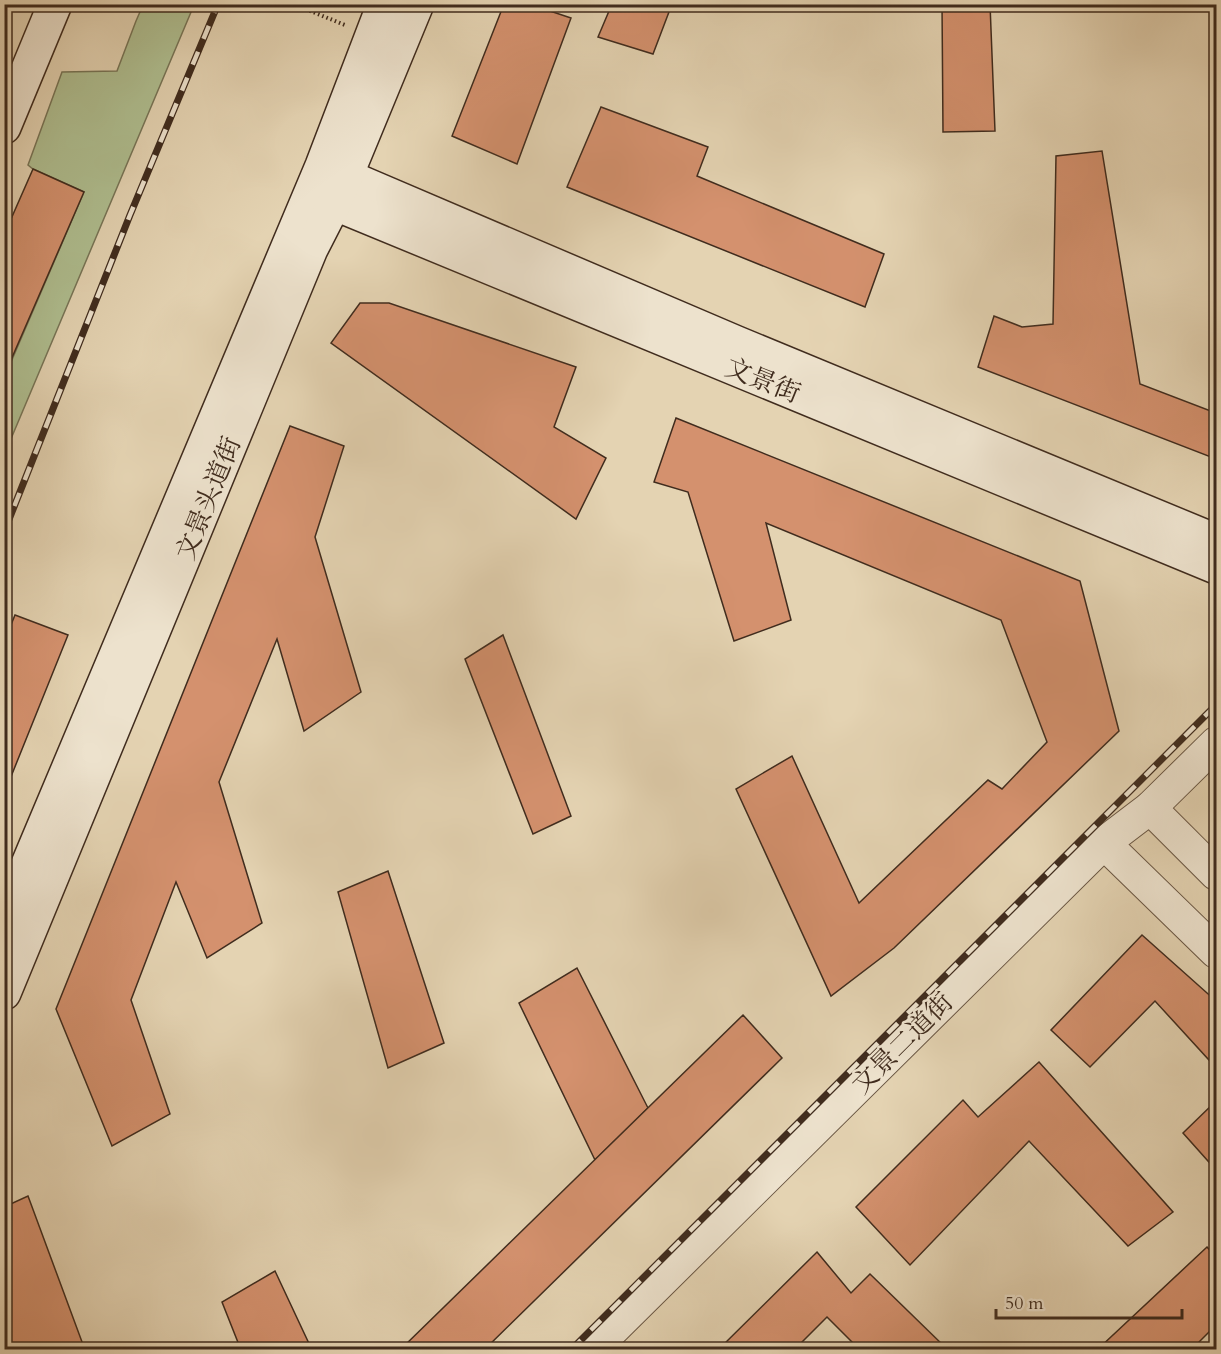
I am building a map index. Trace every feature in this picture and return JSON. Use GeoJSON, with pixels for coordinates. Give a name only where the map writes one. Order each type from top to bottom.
{"type":"FeatureCollection","features":[{"type":"Feature","properties":{"kind":"main road"},"geometry":{"type":"LineString","coordinates":[[4,127],[55,4]]}},
{"type":"Feature","properties":{"kind":"main road","name":"文景头道街"},"geometry":{"type":"LineString","coordinates":[[4,993],[310,249],[384,4]]}},
{"type":"Feature","properties":{"kind":"main road","name":"文景头道街"},"geometry":{"type":"LineString","coordinates":[[4,921],[328,185],[417,4]]}},
{"type":"Feature","properties":{"kind":"main road","name":"文景街"},"geometry":{"type":"LineString","coordinates":[[328,185],[737,343],[1216,541]]}},
{"type":"Feature","properties":{"kind":"main road","name":"文景街"},"geometry":{"type":"LineString","coordinates":[[328,185],[1216,567]]}},
{"type":"Feature","properties":{"kind":"street","name":"文景二道街"},"geometry":{"type":"LineString","coordinates":[[592,1350],[1104,843],[1150,808],[1216,743]]}},
{"type":"Feature","properties":{"kind":"street"},"geometry":{"type":"LineString","coordinates":[[1150,808],[1216,874]]}},
{"type":"Feature","properties":{"kind":"street"},"geometry":{"type":"LineString","coordinates":[[1104,843],[1216,952]]}},
{"type":"Feature","properties":{"kind":"path"},"geometry":{"type":"LineString","coordinates":[[293,4],[346,26]]}},
{"type":"Feature","properties":{"kind":"green space"},"geometry":{"type":"Polygon","coordinates":[[[143,5],[194,5],[5,453],[5,376],[84,192],[28,165],[62,72],[117,71],[143,5]]]}},
{"type":"Feature","properties":{"kind":"building"},"geometry":{"type":"Polygon","coordinates":[[[504,4],[529,4],[571,18],[517,164],[452,136],[504,4]]]}},
{"type":"Feature","properties":{"kind":"building"},"geometry":{"type":"Polygon","coordinates":[[[529,4],[550,4],[547,11],[529,4]]]}},
{"type":"Feature","properties":{"kind":"building"},"geometry":{"type":"Polygon","coordinates":[[[612,4],[672,4],[653,54],[598,37],[612,4]]]}},
{"type":"Feature","properties":{"kind":"building"},"geometry":{"type":"Polygon","coordinates":[[[942,4],[990,4],[995,131],[943,132],[942,4]]]}},
{"type":"Feature","properties":{"kind":"building"},"geometry":{"type":"Polygon","coordinates":[[[601,107],[708,147],[697,176],[884,254],[865,307],[567,187],[601,107]]]}},
{"type":"Feature","properties":{"kind":"building"},"geometry":{"type":"Polygon","coordinates":[[[1102,151],[1140,384],[1216,413],[1216,459],[978,367],[994,316],[1022,327],[1053,324],[1056,156],[1102,151]]]}},
{"type":"Feature","properties":{"kind":"building"},"geometry":{"type":"Polygon","coordinates":[[[33,169],[84,192],[4,376],[4,235],[33,169]]]}},
{"type":"Feature","properties":{"kind":"building"},"geometry":{"type":"Polygon","coordinates":[[[360,303],[389,303],[576,367],[554,427],[606,458],[576,519],[331,343],[360,303]]]}},
{"type":"Feature","properties":{"kind":"building"},"geometry":{"type":"Polygon","coordinates":[[[676,418],[1080,581],[1119,731],[894,948],[831,996],[736,789],[792,756],[859,903],[988,780],[1002,789],[1047,742],[1001,620],[766,523],[791,620],[734,641],[688,492],[654,482],[676,418]]]}},
{"type":"Feature","properties":{"kind":"building"},"geometry":{"type":"Polygon","coordinates":[[[290,426],[344,446],[315,537],[361,692],[304,731],[277,639],[219,782],[262,923],[207,958],[176,882],[131,1000],[170,1114],[112,1146],[56,1009],[290,426]]]}},
{"type":"Feature","properties":{"kind":"building"},"geometry":{"type":"Polygon","coordinates":[[[15,615],[68,635],[4,794],[4,642],[15,615]]]}},
{"type":"Feature","properties":{"kind":"building"},"geometry":{"type":"Polygon","coordinates":[[[503,635],[571,816],[533,834],[465,659],[503,635]]]}},
{"type":"Feature","properties":{"kind":"building"},"geometry":{"type":"Polygon","coordinates":[[[388,871],[444,1043],[388,1068],[338,892],[388,871]]]}},
{"type":"Feature","properties":{"kind":"building"},"geometry":{"type":"Polygon","coordinates":[[[1142,935],[1216,1001],[1216,1051],[1209,1060],[1155,1001],[1090,1067],[1051,1030],[1142,935]]]}},
{"type":"Feature","properties":{"kind":"building"},"geometry":{"type":"Polygon","coordinates":[[[577,968],[648,1108],[595,1160],[519,1003],[577,968]]]}},
{"type":"Feature","properties":{"kind":"building"},"geometry":{"type":"Polygon","coordinates":[[[743,1015],[782,1058],[484,1350],[400,1350],[743,1015]]]}},
{"type":"Feature","properties":{"kind":"building"},"geometry":{"type":"Polygon","coordinates":[[[1039,1062],[1173,1212],[1128,1246],[1029,1141],[910,1265],[856,1207],[963,1100],[978,1117],[1039,1062]]]}},
{"type":"Feature","properties":{"kind":"building"},"geometry":{"type":"Polygon","coordinates":[[[1216,1101],[1216,1170],[1183,1133],[1216,1101]]]}},
{"type":"Feature","properties":{"kind":"building"},"geometry":{"type":"Polygon","coordinates":[[[28,1196],[85,1350],[9,1350],[4,1336],[4,1207],[28,1196]]]}},
{"type":"Feature","properties":{"kind":"building"},"geometry":{"type":"Polygon","coordinates":[[[1207,1247],[1216,1257],[1216,1325],[1191,1350],[1097,1350],[1207,1247]]]}},
{"type":"Feature","properties":{"kind":"building"},"geometry":{"type":"Polygon","coordinates":[[[817,1252],[851,1293],[870,1274],[948,1350],[860,1350],[827,1317],[794,1350],[718,1350],[817,1252]]]}},
{"type":"Feature","properties":{"kind":"building"},"geometry":{"type":"Polygon","coordinates":[[[275,1271],[312,1350],[241,1350],[222,1302],[275,1271]]]}},
{"type":"Feature","properties":{"kind":"railway"},"geometry":{"type":"LineString","coordinates":[[4,532],[130,215],[218,4]]}},
{"type":"Feature","properties":{"kind":"railway"},"geometry":{"type":"LineString","coordinates":[[571,1350],[1216,705]]}}]}
